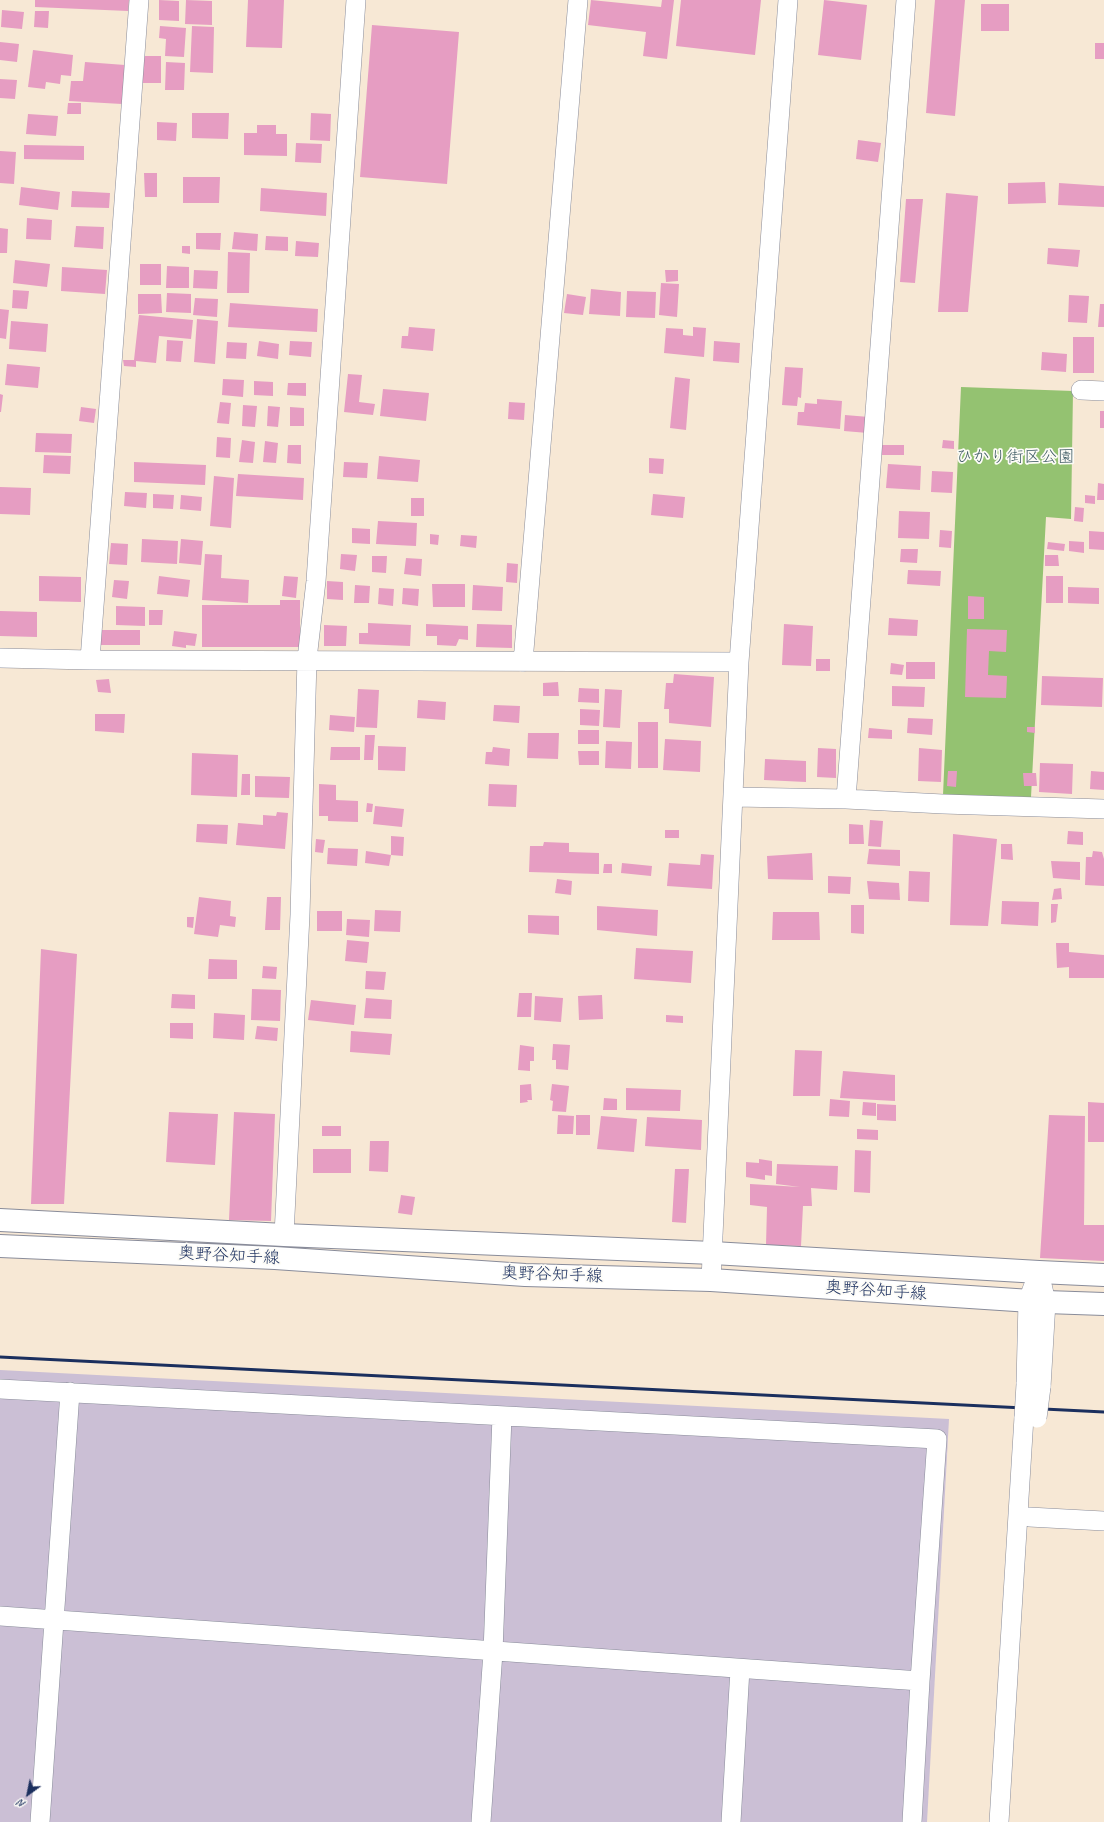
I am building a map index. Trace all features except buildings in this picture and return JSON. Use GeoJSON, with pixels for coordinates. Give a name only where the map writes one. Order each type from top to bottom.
{"type":"FeatureCollection","features":[{"type":"Feature","properties":{"kind":"main road","name":"奥野谷知手線"},"geometry":{"type":"LineString","coordinates":[[0,1220],[284,1235],[713,1253],[1104,1275]]}},
{"type":"Feature","properties":{"kind":"main road","name":"奥野谷知手線"},"geometry":{"type":"LineString","coordinates":[[0,1246],[275,1258],[525,1275],[711,1280],[1104,1304]]}},
{"type":"Feature","properties":{"kind":"street"},"geometry":{"type":"LineString","coordinates":[[90,660],[139,0]]}},
{"type":"Feature","properties":{"kind":"street"},"geometry":{"type":"LineString","coordinates":[[284,1235],[300,915],[307,659],[316,581],[356,0]]}},
{"type":"Feature","properties":{"kind":"street"},"geometry":{"type":"LineString","coordinates":[[523,662],[578,0]]}},
{"type":"Feature","properties":{"kind":"street"},"geometry":{"type":"LineString","coordinates":[[711,1280],[739,662],[788,0]]}},
{"type":"Feature","properties":{"kind":"street"},"geometry":{"type":"LineString","coordinates":[[846,799],[906,0]]}},
{"type":"Feature","properties":{"kind":"street"},"geometry":{"type":"LineString","coordinates":[[1081,390],[1104,391]]}},
{"type":"Feature","properties":{"kind":"street"},"geometry":{"type":"LineString","coordinates":[[0,658],[90,660],[307,659],[523,662],[739,662]]}},
{"type":"Feature","properties":{"kind":"street"},"geometry":{"type":"LineString","coordinates":[[734,797],[846,799],[942,804],[1104,809]]}},
{"type":"Feature","properties":{"kind":"street"},"geometry":{"type":"LineString","coordinates":[[999,1822],[1033,1386],[1039,1272]]}},
{"type":"Feature","properties":{"kind":"street"},"geometry":{"type":"LineString","coordinates":[[0,1389],[937,1438],[912,1822]]}},
{"type":"Feature","properties":{"kind":"street"},"geometry":{"type":"LineString","coordinates":[[40,1822],[70,1392]]}},
{"type":"Feature","properties":{"kind":"street"},"geometry":{"type":"LineString","coordinates":[[481,1822],[493,1652],[502,1416]]}},
{"type":"Feature","properties":{"kind":"street"},"geometry":{"type":"LineString","coordinates":[[1011,1822],[1028,1517],[1030,1418]]}},
{"type":"Feature","properties":{"kind":"street"},"geometry":{"type":"LineString","coordinates":[[1028,1517],[1104,1521]]}},
{"type":"Feature","properties":{"kind":"street"},"geometry":{"type":"LineString","coordinates":[[0,1616],[920,1681]]}},
{"type":"Feature","properties":{"kind":"street"},"geometry":{"type":"LineString","coordinates":[[731,1822],[740,1669]]}},
{"type":"Feature","properties":{"kind":"shaded area"},"geometry":{"type":"Polygon","coordinates":[[[0,1370],[949,1419],[927,1822],[0,1822],[0,1370]]]}},
{"type":"Feature","properties":{"kind":"green space","name":"ひかり街区公園"},"geometry":{"type":"Polygon","coordinates":[[[961,387],[1073,391],[1071,519],[1046,517],[1031,797],[943,795],[961,387]]]}},
{"type":"Feature","properties":{"kind":"railway"},"geometry":{"type":"LineString","coordinates":[[0,1357],[1104,1412]]}}]}
